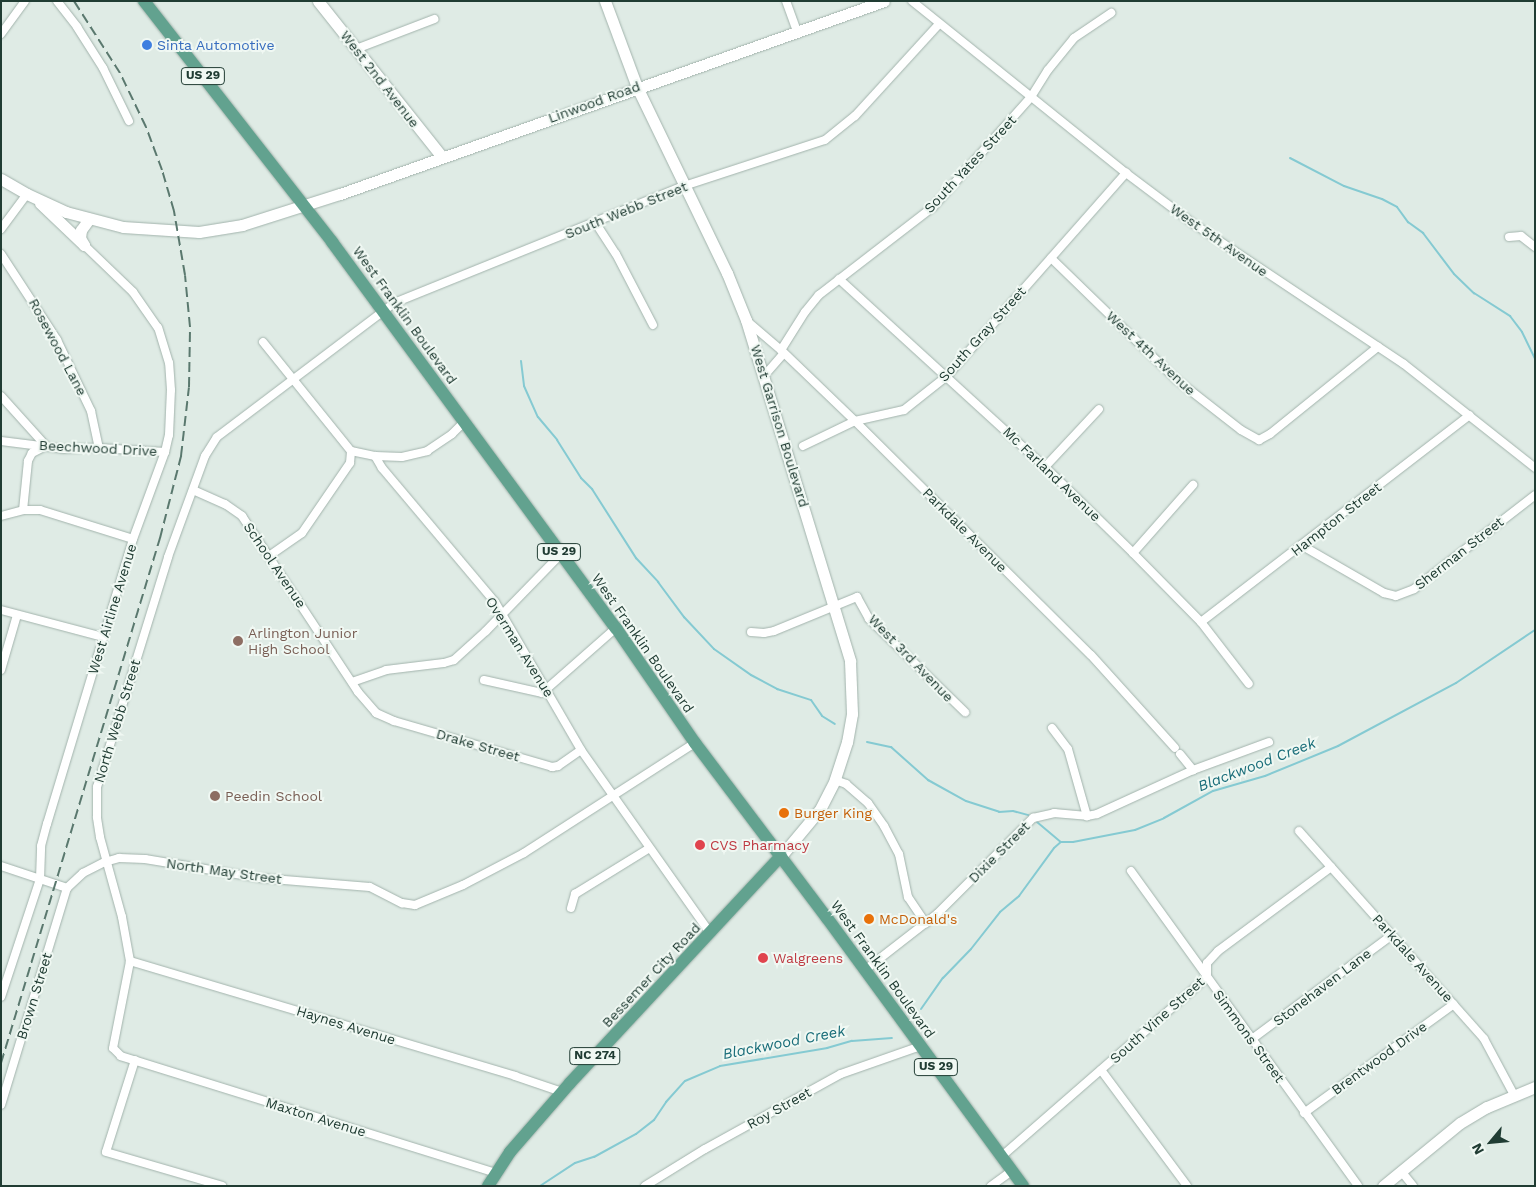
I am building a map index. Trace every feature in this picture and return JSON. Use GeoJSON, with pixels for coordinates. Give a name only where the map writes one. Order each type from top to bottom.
{"type":"FeatureCollection","features":[{"type":"Feature","properties":{"kind":"main road","name":"West Franklin Boulevard"},"geometry":{"type":"LineString","coordinates":[[144,1],[304,206],[383,311],[616,628],[695,743],[781,856],[1023,1186]]}},
{"type":"Feature","properties":{"kind":"main road","name":"West 2nd Avenue"},"geometry":{"type":"LineString","coordinates":[[318,1],[442,157]]}},
{"type":"Feature","properties":{"kind":"main road","name":"West Garrison Boulevard"},"geometry":{"type":"LineString","coordinates":[[605,1],[637,87],[726,273],[746,320],[850,661],[852,714],[847,742],[836,780],[821,808],[781,856]]}},
{"type":"Feature","properties":{"kind":"main road","name":"Linwood Road"},"geometry":{"type":"LineString","coordinates":[[31,196],[72,214],[89,219],[123,227],[150,230],[199,232],[260,220],[884,1]]}},
{"type":"Feature","properties":{"kind":"main road"},"geometry":{"type":"LineString","coordinates":[[1,179],[31,196],[84,245]]}},
{"type":"Feature","properties":{"kind":"main road"},"geometry":{"type":"LineString","coordinates":[[72,214],[70,228],[74,236]]}},
{"type":"Feature","properties":{"kind":"main road"},"geometry":{"type":"LineString","coordinates":[[84,245],[80,238],[81,230],[89,219]]}},
{"type":"Feature","properties":{"kind":"main road","name":"Bessemer City Road"},"geometry":{"type":"LineString","coordinates":[[488,1186],[510,1152],[562,1092],[711,934],[781,856]]}},
{"type":"Feature","properties":{"kind":"main road"},"geometry":{"type":"LineString","coordinates":[[1383,1186],[1460,1123],[1487,1107],[1535,1087]]}},
{"type":"Feature","properties":{"kind":"street"},"geometry":{"type":"LineString","coordinates":[[1,34],[25,1]]}},
{"type":"Feature","properties":{"kind":"street"},"geometry":{"type":"LineString","coordinates":[[57,1],[77,27],[102,68],[129,121]]}},
{"type":"Feature","properties":{"kind":"street"},"geometry":{"type":"LineString","coordinates":[[786,1],[797,30]]}},
{"type":"Feature","properties":{"kind":"street","name":"West 5th Avenue"},"geometry":{"type":"LineString","coordinates":[[912,1],[1126,173],[1194,224],[1378,347],[1470,415],[1535,468]]}},
{"type":"Feature","properties":{"kind":"street","name":"South Yates Street"},"geometry":{"type":"LineString","coordinates":[[764,376],[783,351],[813,302],[839,279],[932,208],[1031,97],[1048,70],[1074,38],[1111,13]]}},
{"type":"Feature","properties":{"kind":"street"},"geometry":{"type":"LineString","coordinates":[[356,49],[434,19]]}},
{"type":"Feature","properties":{"kind":"street","name":"South Webb Street"},"geometry":{"type":"LineString","coordinates":[[294,378],[383,311],[399,302],[684,186],[831,136],[855,116],[939,24]]}},
{"type":"Feature","properties":{"kind":"street","name":"South Gray Street"},"geometry":{"type":"LineString","coordinates":[[803,446],[855,421],[904,410],[947,376],[1126,173]]}},
{"type":"Feature","properties":{"kind":"street"},"geometry":{"type":"LineString","coordinates":[[1,229],[31,196]]}},
{"type":"Feature","properties":{"kind":"street"},"geometry":{"type":"LineString","coordinates":[[595,222],[616,254],[653,325]]}},
{"type":"Feature","properties":{"kind":"street"},"geometry":{"type":"LineString","coordinates":[[1509,237],[1522,236],[1535,247]]}},
{"type":"Feature","properties":{"kind":"street","name":"West Airline Avenue"},"geometry":{"type":"LineString","coordinates":[[1,996],[40,878],[41,846],[103,637],[169,435],[171,390],[169,363],[158,328],[133,292],[84,245]]}},
{"type":"Feature","properties":{"kind":"street","name":"Rosewood Lane"},"geometry":{"type":"LineString","coordinates":[[1,254],[41,312],[57,340],[91,411],[99,448]]}},
{"type":"Feature","properties":{"kind":"street","name":"West 4th Avenue"},"geometry":{"type":"LineString","coordinates":[[1051,258],[1178,380],[1241,430],[1259,440],[1270,434],[1378,347]]}},
{"type":"Feature","properties":{"kind":"street","name":"Mc Farland Avenue"},"geometry":{"type":"LineString","coordinates":[[839,279],[1045,467],[1133,553],[1201,622],[1249,684]]}},
{"type":"Feature","properties":{"kind":"street","name":"Parkdale Avenue"},"geometry":{"type":"LineString","coordinates":[[746,320],[783,351],[1091,655],[1193,770]]}},
{"type":"Feature","properties":{"kind":"street"},"geometry":{"type":"LineString","coordinates":[[263,342],[294,378],[351,451],[375,456],[402,457],[427,451],[452,434],[464,422]]}},
{"type":"Feature","properties":{"kind":"street","name":"North Webb Street"},"geometry":{"type":"LineString","coordinates":[[135,1060],[120,1056],[114,1048],[130,961],[122,917],[105,862],[97,817],[97,787],[168,557],[205,456],[216,437],[294,378]]}},
{"type":"Feature","properties":{"kind":"street"},"geometry":{"type":"LineString","coordinates":[[1,396],[46,446],[32,453],[28,461],[22,510]]}},
{"type":"Feature","properties":{"kind":"street"},"geometry":{"type":"LineString","coordinates":[[1045,467],[1099,409]]}},
{"type":"Feature","properties":{"kind":"street","name":"Hampton Street"},"geometry":{"type":"LineString","coordinates":[[1201,622],[1470,415]]}},
{"type":"Feature","properties":{"kind":"street","name":"Beechwood Drive"},"geometry":{"type":"LineString","coordinates":[[1,440],[83,450],[99,448],[165,452]]}},
{"type":"Feature","properties":{"kind":"street"},"geometry":{"type":"LineString","coordinates":[[268,556],[302,533],[350,463],[351,451]]}},
{"type":"Feature","properties":{"kind":"street","name":"Overman Avenue"},"geometry":{"type":"LineString","coordinates":[[375,456],[382,468],[503,614],[581,750],[648,849],[711,934]]}},
{"type":"Feature","properties":{"kind":"street"},"geometry":{"type":"LineString","coordinates":[[1133,553],[1193,485]]}},
{"type":"Feature","properties":{"kind":"street","name":"School Avenue"},"geometry":{"type":"LineString","coordinates":[[193,490],[225,504],[242,516],[352,682],[374,710]]}},
{"type":"Feature","properties":{"kind":"street","name":"Sherman Street"},"geometry":{"type":"LineString","coordinates":[[1301,545],[1384,593],[1396,596],[1414,589],[1535,495]]}},
{"type":"Feature","properties":{"kind":"street"},"geometry":{"type":"LineString","coordinates":[[1,516],[22,510],[40,510],[134,539]]}},
{"type":"Feature","properties":{"kind":"street"},"geometry":{"type":"LineString","coordinates":[[352,682],[386,670],[444,664],[454,660],[503,614],[561,554]]}},
{"type":"Feature","properties":{"kind":"street","name":"West 3rd Avenue"},"geometry":{"type":"LineString","coordinates":[[834,605],[853,597],[860,598],[869,619],[965,712]]}},
{"type":"Feature","properties":{"kind":"street"},"geometry":{"type":"LineString","coordinates":[[751,632],[764,633],[774,631],[834,605]]}},
{"type":"Feature","properties":{"kind":"street"},"geometry":{"type":"LineString","coordinates":[[1,610],[103,637]]}},
{"type":"Feature","properties":{"kind":"street"},"geometry":{"type":"LineString","coordinates":[[1,670],[17,615]]}},
{"type":"Feature","properties":{"kind":"street"},"geometry":{"type":"LineString","coordinates":[[484,680],[542,694],[616,628]]}},
{"type":"Feature","properties":{"kind":"street","name":"Drake Street"},"geometry":{"type":"LineString","coordinates":[[374,710],[394,721],[552,767],[558,766],[581,750]]}},
{"type":"Feature","properties":{"kind":"street"},"geometry":{"type":"LineString","coordinates":[[1052,728],[1068,749],[1087,816]]}},
{"type":"Feature","properties":{"kind":"street","name":"Dixie Street"},"geometry":{"type":"LineString","coordinates":[[865,970],[926,924],[1033,818],[1054,813],[1087,816],[1097,814],[1193,770],[1269,742]]}},
{"type":"Feature","properties":{"kind":"street"},"geometry":{"type":"LineString","coordinates":[[612,797],[695,743]]}},
{"type":"Feature","properties":{"kind":"street"},"geometry":{"type":"LineString","coordinates":[[836,780],[846,784],[868,803],[884,826],[899,854],[908,897],[926,924]]}},
{"type":"Feature","properties":{"kind":"street","name":"North May Street"},"geometry":{"type":"LineString","coordinates":[[67,888],[83,873],[105,862],[119,858],[145,859],[260,878],[370,887],[402,903],[415,905],[464,885],[524,853],[612,797]]}},
{"type":"Feature","properties":{"kind":"street","name":"Parkdale Avenue"},"geometry":{"type":"LineString","coordinates":[[1298,831],[1454,1004],[1494,1053],[1514,1095]]}},
{"type":"Feature","properties":{"kind":"street"},"geometry":{"type":"LineString","coordinates":[[571,908],[575,894],[648,849]]}},
{"type":"Feature","properties":{"kind":"street"},"geometry":{"type":"LineString","coordinates":[[1,866],[67,888]]}},
{"type":"Feature","properties":{"kind":"street","name":"South Vine Street"},"geometry":{"type":"LineString","coordinates":[[1002,1156],[1207,977],[1207,963],[1218,951],[1331,867]]}},
{"type":"Feature","properties":{"kind":"street","name":"Simmons Street"},"geometry":{"type":"LineString","coordinates":[[1130,871],[1358,1186]]}},
{"type":"Feature","properties":{"kind":"street","name":"Brown Street"},"geometry":{"type":"LineString","coordinates":[[1,1105],[67,888]]}},
{"type":"Feature","properties":{"kind":"street","name":"Stonehaven Lane"},"geometry":{"type":"LineString","coordinates":[[1252,1039],[1392,935]]}},
{"type":"Feature","properties":{"kind":"street","name":"Haynes Avenue"},"geometry":{"type":"LineString","coordinates":[[130,961],[505,1073],[562,1092]]}},
{"type":"Feature","properties":{"kind":"street","name":"Brentwood Drive"},"geometry":{"type":"LineString","coordinates":[[1304,1113],[1454,1004]]}},
{"type":"Feature","properties":{"kind":"street","name":"Roy Street"},"geometry":{"type":"LineString","coordinates":[[645,1186],[705,1149],[841,1074],[921,1046]]}},
{"type":"Feature","properties":{"kind":"street"},"geometry":{"type":"LineString","coordinates":[[135,1060],[106,1152],[222,1186]]}},
{"type":"Feature","properties":{"kind":"street","name":"Maxton Avenue"},"geometry":{"type":"LineString","coordinates":[[135,1060],[496,1173]]}},
{"type":"Feature","properties":{"kind":"street"},"geometry":{"type":"LineString","coordinates":[[1101,1070],[1183,1184]]}},
{"type":"Feature","properties":{"kind":"street"},"geometry":{"type":"LineString","coordinates":[[991,1186],[1012,1171]]}},
{"type":"Feature","properties":{"kind":"street"},"geometry":{"type":"LineString","coordinates":[[1401,1171],[1413,1186]]}},
{"type":"Feature","properties":{"kind":"waterway"},"geometry":{"type":"LineString","coordinates":[[1290,158],[1344,186],[1382,199],[1397,207],[1408,222],[1423,233],[1454,274],[1474,293],[1510,316],[1522,332],[1535,359]]}},
{"type":"Feature","properties":{"kind":"waterway"},"geometry":{"type":"LineString","coordinates":[[521,361],[524,386],[538,417],[557,440],[581,478],[592,489],[636,558],[658,582],[684,617],[714,649],[751,675],[777,689],[811,700],[822,716],[835,724]]}},
{"type":"Feature","properties":{"kind":"waterway","name":"Blackwood Creek"},"geometry":{"type":"LineString","coordinates":[[921,1009],[943,978],[971,949],[1000,912],[1019,896],[1054,848],[1061,842],[1073,842],[1135,830],[1164,818],[1213,791],[1265,776],[1338,746],[1456,683],[1535,630]]}},
{"type":"Feature","properties":{"kind":"waterway"},"geometry":{"type":"LineString","coordinates":[[867,742],[891,747],[928,780],[966,801],[999,812],[1013,811],[1028,815]]}},
{"type":"Feature","properties":{"kind":"waterway"},"geometry":{"type":"LineString","coordinates":[[1037,822],[1061,842]]}},
{"type":"Feature","properties":{"kind":"waterway","name":"Blackwood Creek"},"geometry":{"type":"LineString","coordinates":[[540,1186],[575,1163],[594,1157],[636,1134],[654,1120],[666,1102],[685,1081],[720,1066],[827,1048],[852,1041],[892,1038]]}},
{"type":"Feature","properties":{"kind":"railway"},"geometry":{"type":"LineString","coordinates":[[1,1063],[160,538],[181,456],[189,387],[190,327],[185,275],[174,211],[162,170],[146,127],[120,73],[74,1]]}},
{"type":"Feature","properties":{"kind":"place","name":"Sinta Automotive"},"geometry":{"type":"Point","coordinates":[147,45]}},
{"type":"Feature","properties":{"kind":"place","name":"Arlington Junior High School"},"geometry":{"type":"Point","coordinates":[238,641]}},
{"type":"Feature","properties":{"kind":"place","name":"Peedin School"},"geometry":{"type":"Point","coordinates":[215,796]}},
{"type":"Feature","properties":{"kind":"place","name":"Burger King"},"geometry":{"type":"Point","coordinates":[784,813]}},
{"type":"Feature","properties":{"kind":"place","name":"CVS Pharmacy"},"geometry":{"type":"Point","coordinates":[700,845]}},
{"type":"Feature","properties":{"kind":"place","name":"McDonald's"},"geometry":{"type":"Point","coordinates":[869,919]}},
{"type":"Feature","properties":{"kind":"place","name":"Walgreens"},"geometry":{"type":"Point","coordinates":[763,958]}}]}
